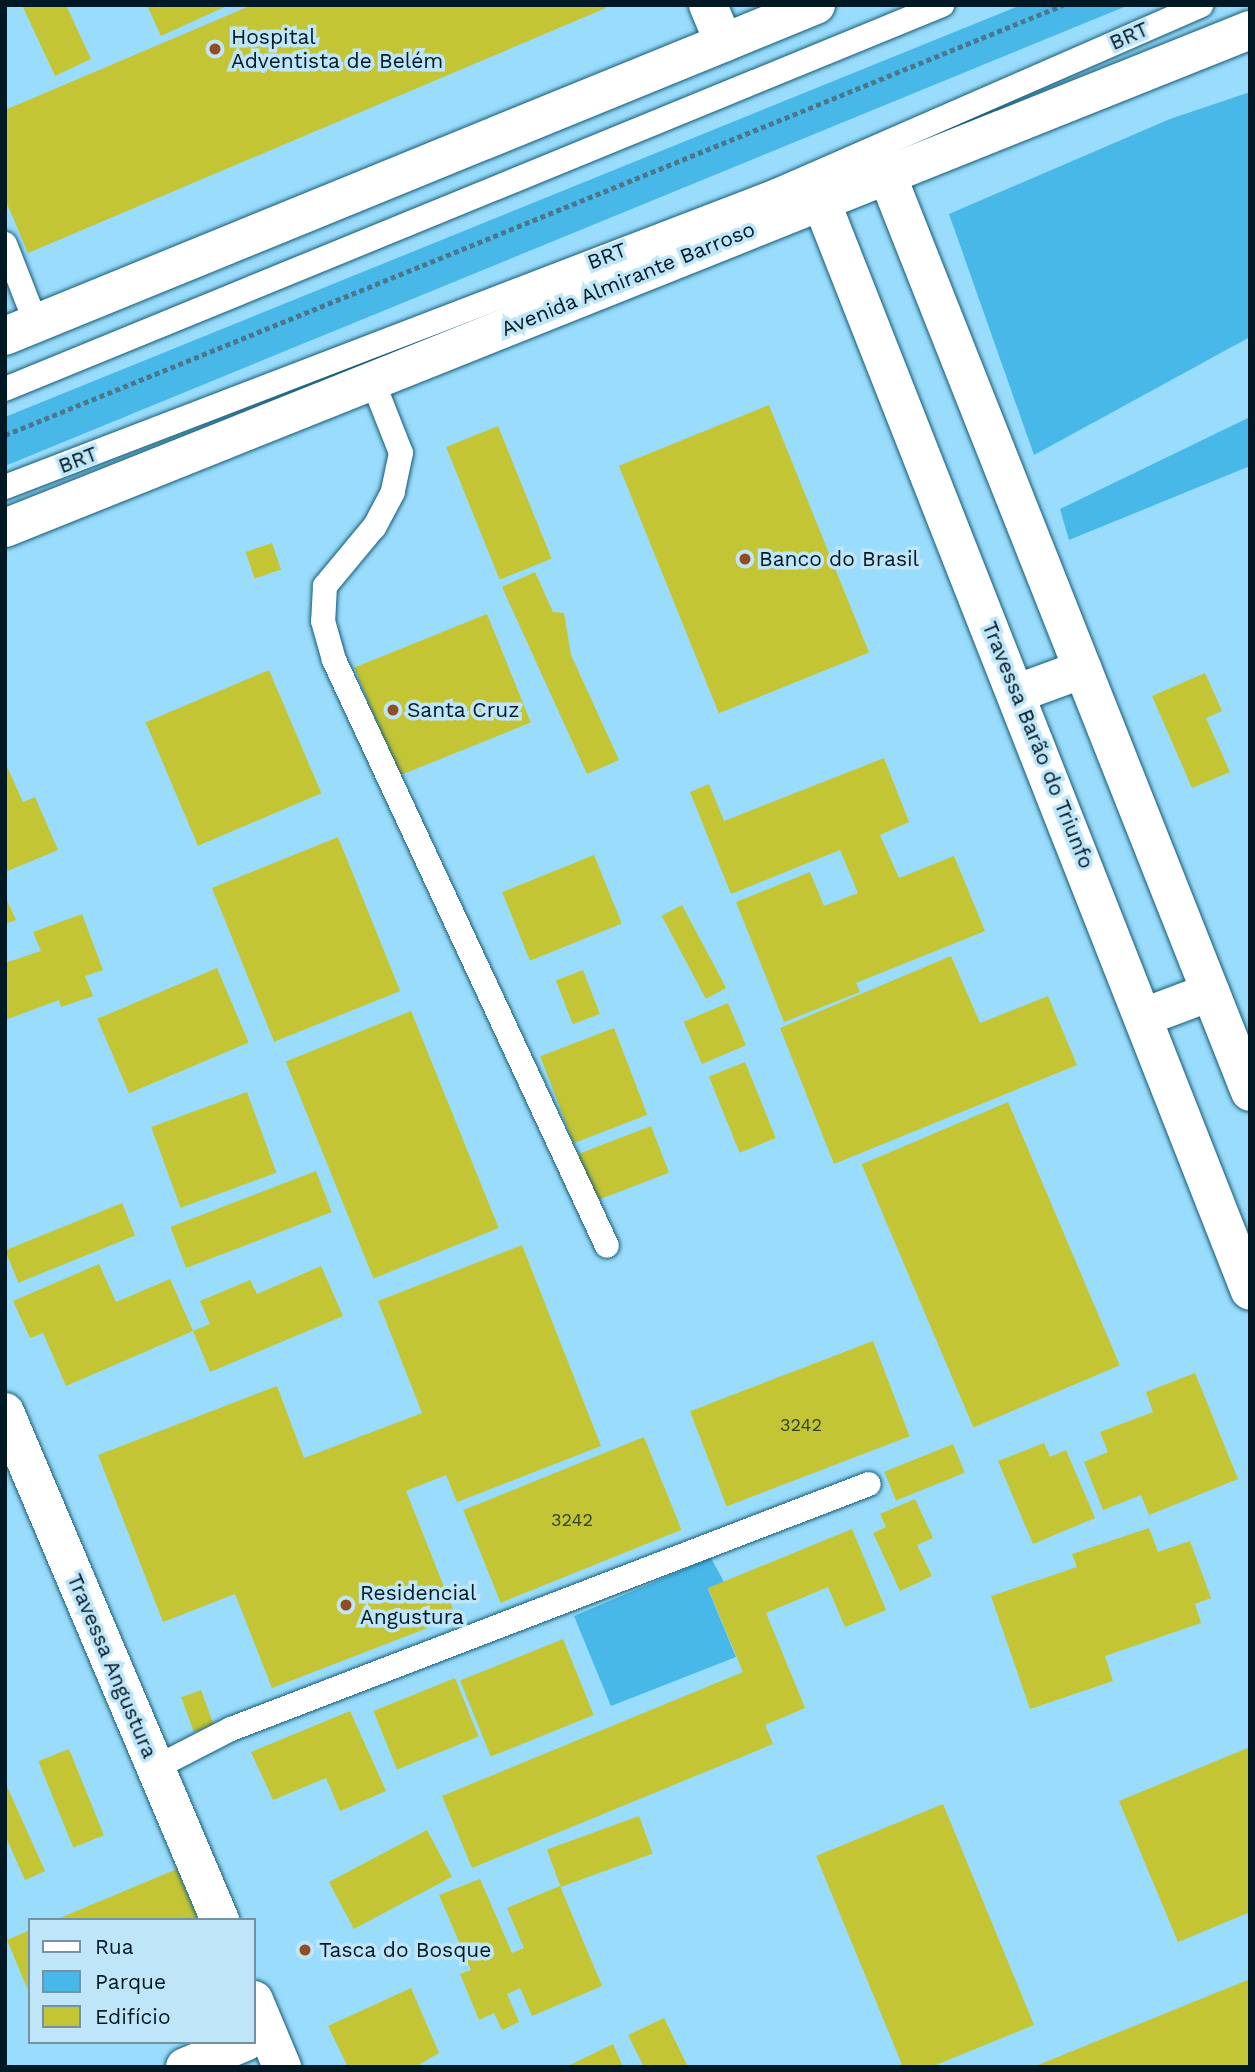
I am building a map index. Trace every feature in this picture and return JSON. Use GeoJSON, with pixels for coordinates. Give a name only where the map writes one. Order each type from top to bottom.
{"type":"FeatureCollection","features":[{"type":"Feature","properties":{"kind":"main road"},"geometry":{"type":"LineString","coordinates":[[708,5],[724,43]]}},
{"type":"Feature","properties":{"kind":"main road"},"geometry":{"type":"LineString","coordinates":[[21,330],[804,8]]}},
{"type":"Feature","properties":{"kind":"main road","name":"Avenida Almirante Barroso"},"geometry":{"type":"LineString","coordinates":[[5,528],[1250,30]]}},
{"type":"Feature","properties":{"kind":"main road"},"geometry":{"type":"LineString","coordinates":[[887,175],[1250,1092]]}},
{"type":"Feature","properties":{"kind":"main road","name":"Travessa Barão do Triunfo"},"geometry":{"type":"LineString","coordinates":[[821,201],[1018,693],[1250,1291]]}},
{"type":"Feature","properties":{"kind":"main road"},"geometry":{"type":"LineString","coordinates":[[1018,693],[1083,669]]}},
{"type":"Feature","properties":{"kind":"main road"},"geometry":{"type":"LineString","coordinates":[[1144,1017],[1210,992]]}},
{"type":"Feature","properties":{"kind":"main road","name":"Travessa Angustura"},"geometry":{"type":"LineString","coordinates":[[5,1412],[219,1918]]}},
{"type":"Feature","properties":{"kind":"main road"},"geometry":{"type":"LineString","coordinates":[[185,2067],[241,2044]]}},
{"type":"Feature","properties":{"kind":"lane"},"geometry":{"type":"LineString","coordinates":[[5,389],[942,5]]}},
{"type":"Feature","properties":{"kind":"lane","name":"BRT"},"geometry":{"type":"LineString","coordinates":[[5,487],[776,191],[1200,5]]}},
{"type":"Feature","properties":{"kind":"lane"},"geometry":{"type":"LineString","coordinates":[[5,244],[21,330]]}},
{"type":"Feature","properties":{"kind":"lane"},"geometry":{"type":"LineString","coordinates":[[373,382],[401,453],[396,479],[374,527],[325,586],[323,621],[334,660],[607,1246]]}},
{"type":"Feature","properties":{"kind":"lane"},"geometry":{"type":"LineString","coordinates":[[155,1768],[231,1729],[869,1484]]}},
{"type":"Feature","properties":{"kind":"path"},"geometry":{"type":"LineString","coordinates":[[5,435],[1063,5]]}},
{"type":"Feature","properties":{"kind":"green space"},"geometry":{"type":"Polygon","coordinates":[[[1021,5],[1129,5],[5,466],[5,417],[1021,5]]]}},
{"type":"Feature","properties":{"kind":"green space"},"geometry":{"type":"Polygon","coordinates":[[[1250,92],[1250,337],[1034,455],[949,214],[1170,119],[1250,92]]]}},
{"type":"Feature","properties":{"kind":"green space"},"geometry":{"type":"Polygon","coordinates":[[[1250,417],[1250,466],[1069,540],[1060,509],[1250,417]]]}},
{"type":"Feature","properties":{"kind":"green space"},"geometry":{"type":"Polygon","coordinates":[[[711,1558],[724,1582],[708,1589],[736,1657],[611,1706],[574,1616],[711,1558]]]}},
{"type":"Feature","properties":{"kind":"building"},"geometry":{"type":"Polygon","coordinates":[[[22,5],[66,5],[91,59],[55,76],[22,5]]]}},
{"type":"Feature","properties":{"kind":"building"},"geometry":{"type":"Polygon","coordinates":[[[147,5],[229,5],[161,36],[147,5]]]}},
{"type":"Feature","properties":{"kind":"building"},"geometry":{"type":"Polygon","coordinates":[[[252,5],[605,5],[606,8],[28,253],[5,199],[5,110],[252,5]]]}},
{"type":"Feature","properties":{"kind":"building","name":"Banco do Brasil"},"geometry":{"type":"Polygon","coordinates":[[[769,405],[869,653],[719,713],[619,466],[769,405]]]}},
{"type":"Feature","properties":{"kind":"building"},"geometry":{"type":"Polygon","coordinates":[[[498,426],[552,559],[500,580],[446,447],[498,426]]]}},
{"type":"Feature","properties":{"kind":"building"},"geometry":{"type":"Polygon","coordinates":[[[272,543],[281,569],[255,579],[246,552],[272,543]]]}},
{"type":"Feature","properties":{"kind":"building"},"geometry":{"type":"Polygon","coordinates":[[[535,572],[553,612],[564,613],[571,655],[619,760],[587,774],[502,587],[535,572]]]}},
{"type":"Feature","properties":{"kind":"building"},"geometry":{"type":"Polygon","coordinates":[[[487,614],[531,722],[398,776],[354,668],[487,614]]]}},
{"type":"Feature","properties":{"kind":"building"},"geometry":{"type":"Polygon","coordinates":[[[269,670],[321,793],[198,846],[146,722],[269,670]]]}},
{"type":"Feature","properties":{"kind":"building"},"geometry":{"type":"Polygon","coordinates":[[[1205,673],[1222,711],[1206,718],[1230,772],[1192,788],[1152,696],[1205,673]]]}},
{"type":"Feature","properties":{"kind":"building"},"geometry":{"type":"Polygon","coordinates":[[[884,758],[909,822],[880,835],[899,878],[954,856],[985,931],[856,983],[860,992],[784,1022],[736,902],[810,872],[824,906],[858,893],[840,850],[731,894],[690,792],[709,784],[724,821],[884,758]]]}},
{"type":"Feature","properties":{"kind":"building"},"geometry":{"type":"Polygon","coordinates":[[[5,762],[23,802],[35,797],[58,850],[5,872],[5,762]]]}},
{"type":"Feature","properties":{"kind":"building"},"geometry":{"type":"Polygon","coordinates":[[[338,837],[400,991],[274,1042],[212,888],[338,837]]]}},
{"type":"Feature","properties":{"kind":"building"},"geometry":{"type":"Polygon","coordinates":[[[594,855],[622,924],[530,961],[502,892],[594,855]]]}},
{"type":"Feature","properties":{"kind":"building"},"geometry":{"type":"Polygon","coordinates":[[[5,896],[16,920],[5,924],[5,896]]]}},
{"type":"Feature","properties":{"kind":"building"},"geometry":{"type":"Polygon","coordinates":[[[682,905],[726,988],[706,999],[662,916],[682,905]]]}},
{"type":"Feature","properties":{"kind":"building"},"geometry":{"type":"Polygon","coordinates":[[[82,914],[103,970],[85,976],[93,996],[61,1007],[59,1000],[5,1020],[5,963],[41,951],[33,932],[82,914]]]}},
{"type":"Feature","properties":{"kind":"building"},"geometry":{"type":"Polygon","coordinates":[[[951,956],[980,1023],[1048,996],[1077,1065],[834,1164],[780,1028],[951,956]]]}},
{"type":"Feature","properties":{"kind":"building"},"geometry":{"type":"Polygon","coordinates":[[[217,968],[249,1043],[129,1093],[97,1019],[217,968]]]}},
{"type":"Feature","properties":{"kind":"building"},"geometry":{"type":"Polygon","coordinates":[[[583,970],[600,1014],[573,1024],[556,980],[583,970]]]}},
{"type":"Feature","properties":{"kind":"building"},"geometry":{"type":"Polygon","coordinates":[[[728,1003],[746,1045],[702,1064],[684,1022],[728,1003]]]}},
{"type":"Feature","properties":{"kind":"building"},"geometry":{"type":"Polygon","coordinates":[[[411,1011],[499,1228],[373,1279],[286,1062],[411,1011]]]}},
{"type":"Feature","properties":{"kind":"building"},"geometry":{"type":"Polygon","coordinates":[[[614,1028],[647,1115],[574,1143],[540,1056],[614,1028]]]}},
{"type":"Feature","properties":{"kind":"building"},"geometry":{"type":"Polygon","coordinates":[[[745,1062],[776,1138],[740,1153],[709,1077],[745,1062]]]}},
{"type":"Feature","properties":{"kind":"building"},"geometry":{"type":"Polygon","coordinates":[[[247,1092],[276,1173],[181,1208],[151,1127],[247,1092]]]}},
{"type":"Feature","properties":{"kind":"building"},"geometry":{"type":"Polygon","coordinates":[[[1008,1102],[1120,1365],[973,1427],[862,1164],[1008,1102]]]}},
{"type":"Feature","properties":{"kind":"building"},"geometry":{"type":"Polygon","coordinates":[[[651,1126],[669,1173],[594,1201],[576,1155],[651,1126]]]}},
{"type":"Feature","properties":{"kind":"building"},"geometry":{"type":"Polygon","coordinates":[[[316,1171],[332,1212],[186,1268],[170,1227],[316,1171]]]}},
{"type":"Feature","properties":{"kind":"building"},"geometry":{"type":"Polygon","coordinates":[[[122,1203],[135,1235],[18,1283],[5,1250],[122,1203]]]}},
{"type":"Feature","properties":{"kind":"building"},"geometry":{"type":"Polygon","coordinates":[[[522,1245],[601,1446],[457,1502],[446,1475],[406,1491],[456,1617],[272,1688],[235,1594],[163,1622],[98,1455],[277,1386],[304,1458],[422,1413],[378,1301],[522,1245]]]}},
{"type":"Feature","properties":{"kind":"building"},"geometry":{"type":"Polygon","coordinates":[[[99,1264],[116,1302],[170,1279],[193,1331],[66,1386],[43,1333],[30,1338],[13,1301],[99,1264]]]}},
{"type":"Feature","properties":{"kind":"building"},"geometry":{"type":"Polygon","coordinates":[[[321,1266],[343,1316],[210,1372],[193,1331],[210,1324],[200,1301],[250,1280],[257,1294],[321,1266]]]}},
{"type":"Feature","properties":{"kind":"building"},"geometry":{"type":"Polygon","coordinates":[[[873,1341],[910,1436],[727,1506],[690,1411],[873,1341]]]}},
{"type":"Feature","properties":{"kind":"building"},"geometry":{"type":"Polygon","coordinates":[[[1195,1373],[1238,1479],[1149,1515],[1141,1495],[1103,1510],[1084,1462],[1108,1452],[1100,1432],[1153,1412],[1146,1392],[1195,1373]]]}},
{"type":"Feature","properties":{"kind":"building","name":"Residencial Angustura"},"geometry":{"type":"Polygon","coordinates":[[[644,1437],[681,1530],[501,1603],[463,1510],[644,1437]]]}},
{"type":"Feature","properties":{"kind":"building"},"geometry":{"type":"Polygon","coordinates":[[[1044,1443],[1050,1457],[1066,1450],[1095,1518],[1033,1544],[998,1461],[1044,1443]]]}},
{"type":"Feature","properties":{"kind":"building"},"geometry":{"type":"Polygon","coordinates":[[[953,1444],[965,1473],[896,1500],[884,1472],[953,1444]]]}},
{"type":"Feature","properties":{"kind":"building"},"geometry":{"type":"Polygon","coordinates":[[[915,1499],[933,1538],[917,1545],[932,1576],[900,1591],[873,1533],[886,1527],[880,1514],[915,1499]]]}},
{"type":"Feature","properties":{"kind":"building"},"geometry":{"type":"Polygon","coordinates":[[[1149,1528],[1158,1552],[1190,1541],[1211,1598],[1195,1604],[1201,1623],[1105,1656],[1113,1681],[1030,1709],[991,1596],[1077,1567],[1072,1554],[1149,1528]]]}},
{"type":"Feature","properties":{"kind":"building"},"geometry":{"type":"Polygon","coordinates":[[[852,1529],[886,1610],[845,1627],[828,1587],[766,1613],[805,1708],[765,1725],[773,1744],[472,1868],[442,1796],[743,1672],[708,1588],[852,1529]]]}},
{"type":"Feature","properties":{"kind":"building"},"geometry":{"type":"Polygon","coordinates":[[[563,1639],[594,1715],[491,1757],[460,1681],[563,1639]]]}},
{"type":"Feature","properties":{"kind":"building"},"geometry":{"type":"Polygon","coordinates":[[[455,1678],[479,1736],[397,1769],[373,1711],[455,1678]]]}},
{"type":"Feature","properties":{"kind":"building"},"geometry":{"type":"Polygon","coordinates":[[[201,1690],[214,1725],[194,1732],[181,1697],[201,1690]]]}},
{"type":"Feature","properties":{"kind":"building"},"geometry":{"type":"Polygon","coordinates":[[[350,1711],[386,1791],[340,1811],[326,1778],[273,1800],[251,1752],[350,1711]]]}},
{"type":"Feature","properties":{"kind":"building"},"geometry":{"type":"Polygon","coordinates":[[[1250,1747],[1250,1912],[1178,1942],[1119,1801],[1250,1747]]]}},
{"type":"Feature","properties":{"kind":"building"},"geometry":{"type":"Polygon","coordinates":[[[69,1749],[104,1835],[73,1848],[38,1761],[69,1749]]]}},
{"type":"Feature","properties":{"kind":"building"},"geometry":{"type":"Polygon","coordinates":[[[5,1782],[45,1871],[25,1880],[5,1835],[5,1782]]]}},
{"type":"Feature","properties":{"kind":"building"},"geometry":{"type":"Polygon","coordinates":[[[943,1804],[1034,2025],[931,2067],[903,2067],[816,1856],[943,1804]]]}},
{"type":"Feature","properties":{"kind":"building"},"geometry":{"type":"Polygon","coordinates":[[[639,1816],[653,1854],[561,1887],[547,1850],[639,1816]]]}},
{"type":"Feature","properties":{"kind":"building"},"geometry":{"type":"Polygon","coordinates":[[[427,1830],[452,1877],[354,1929],[329,1882],[427,1830]]]}},
{"type":"Feature","properties":{"kind":"building"},"geometry":{"type":"Polygon","coordinates":[[[177,1869],[197,1918],[60,1918],[177,1869]]]}},
{"type":"Feature","properties":{"kind":"building"},"geometry":{"type":"Polygon","coordinates":[[[480,1879],[512,1953],[524,1948],[507,1908],[560,1886],[602,1986],[532,2016],[520,1988],[507,1994],[519,2022],[502,2030],[494,2013],[479,2020],[460,1974],[471,1970],[439,1895],[480,1879]]]}},
{"type":"Feature","properties":{"kind":"building"},"geometry":{"type":"Polygon","coordinates":[[[28,1931],[28,1990],[7,1940],[28,1931]]]}},
{"type":"Feature","properties":{"kind":"building"},"geometry":{"type":"Polygon","coordinates":[[[1250,1979],[1250,2067],[1033,2067],[1250,1979]]]}},
{"type":"Feature","properties":{"kind":"building"},"geometry":{"type":"Polygon","coordinates":[[[411,1988],[439,2053],[415,2067],[348,2067],[328,2026],[411,1988]]]}},
{"type":"Feature","properties":{"kind":"building"},"geometry":{"type":"Polygon","coordinates":[[[664,2018],[688,2067],[644,2067],[628,2035],[664,2018]]]}},
{"type":"Feature","properties":{"kind":"building"},"geometry":{"type":"Polygon","coordinates":[[[613,2044],[623,2067],[566,2067],[613,2044]]]}},
{"type":"Feature","properties":{"kind":"place","name":"Hospital Adventista de Belém"},"geometry":{"type":"Point","coordinates":[215,49]}},
{"type":"Feature","properties":{"kind":"place","name":"Banco do Brasil"},"geometry":{"type":"Point","coordinates":[745,559]}},
{"type":"Feature","properties":{"kind":"place","name":"Santa Cruz"},"geometry":{"type":"Point","coordinates":[393,710]}},
{"type":"Feature","properties":{"kind":"place","name":"Residencial Angustura"},"geometry":{"type":"Point","coordinates":[346,1605]}},
{"type":"Feature","properties":{"kind":"place","name":"Tasca do Bosque"},"geometry":{"type":"Point","coordinates":[305,1950]}}]}
